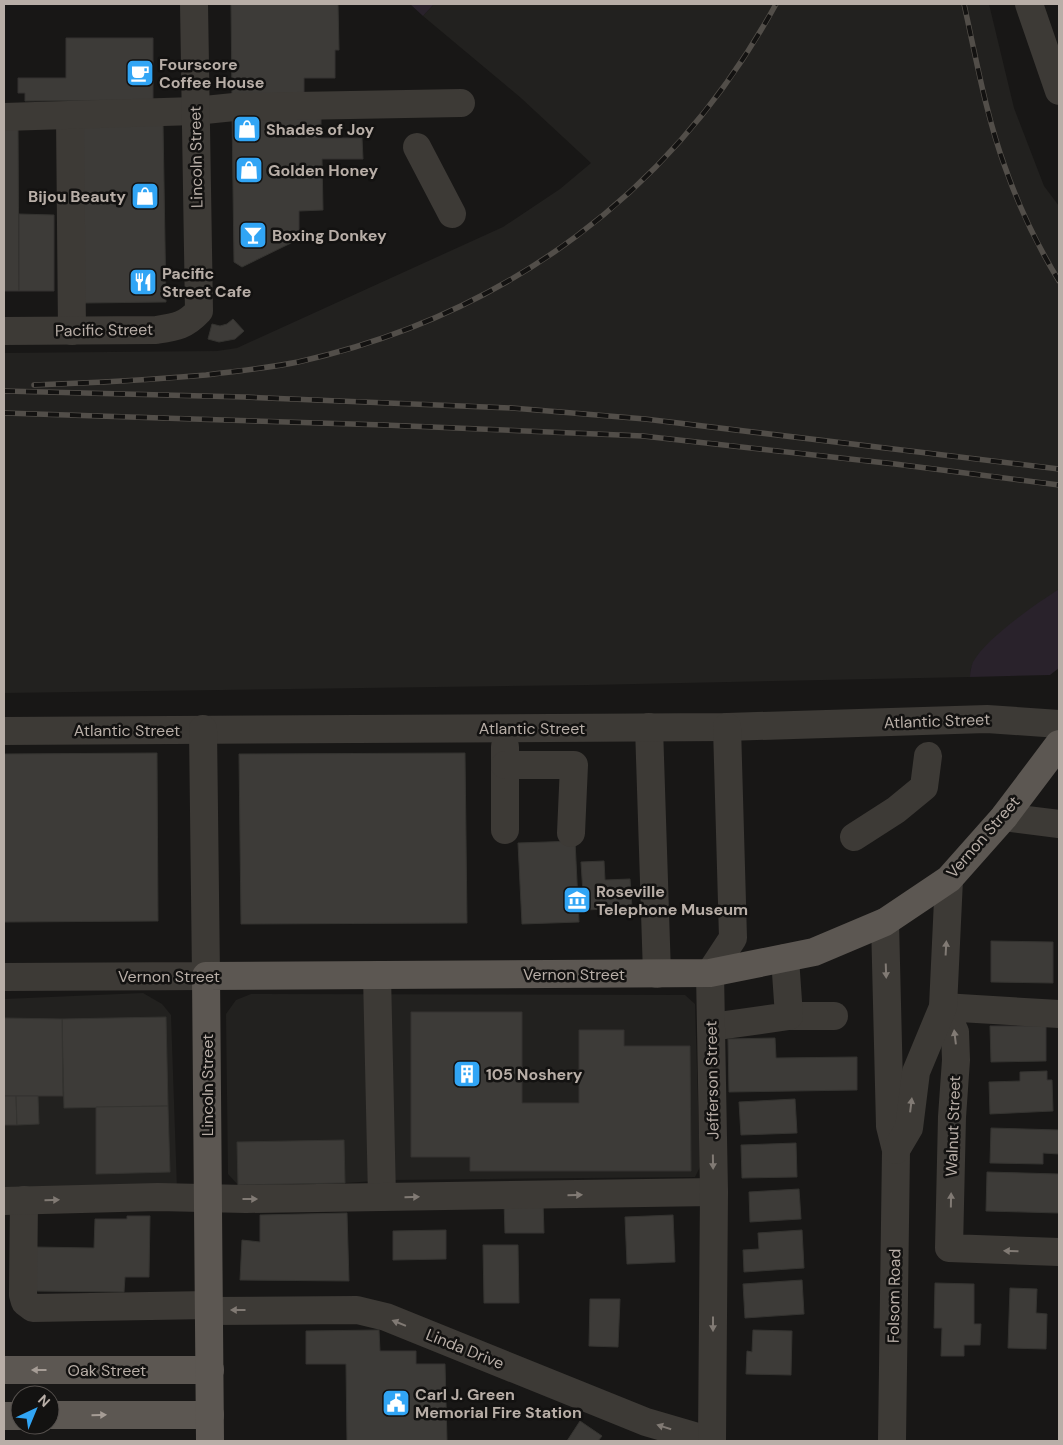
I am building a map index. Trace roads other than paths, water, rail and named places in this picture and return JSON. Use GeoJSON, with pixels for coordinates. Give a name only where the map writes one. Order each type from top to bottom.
{"type":"FeatureCollection","features":[{"type":"Feature","properties":{"kind":"main road","name":"Vernon Street"},"geometry":{"type":"LineString","coordinates":[[206,976],[710,973],[814,952],[885,922],[949,879],[1004,817],[1059,744]]}},
{"type":"Feature","properties":{"kind":"main road","name":"Lincoln Street"},"geometry":{"type":"LineString","coordinates":[[206,976],[210,1428]]}},
{"type":"Feature","properties":{"kind":"main road","name":"Oak Street"},"geometry":{"type":"LineString","coordinates":[[4,1370],[210,1370]]}},
{"type":"Feature","properties":{"kind":"main road"},"geometry":{"type":"LineString","coordinates":[[60,1416],[210,1428]]}},
{"type":"Feature","properties":{"kind":"street","name":"Lincoln Street"},"geometry":{"type":"LineString","coordinates":[[194,4],[199,311]]}},
{"type":"Feature","properties":{"kind":"street"},"geometry":{"type":"LineString","coordinates":[[1029,4],[1059,90]]}},
{"type":"Feature","properties":{"kind":"street"},"geometry":{"type":"LineString","coordinates":[[4,116],[70,116],[195,111],[234,107],[461,103]]}},
{"type":"Feature","properties":{"kind":"street"},"geometry":{"type":"LineString","coordinates":[[70,116],[72,331]]}},
{"type":"Feature","properties":{"kind":"street"},"geometry":{"type":"LineString","coordinates":[[417,147],[452,214]]}},
{"type":"Feature","properties":{"kind":"street","name":"Pacific Street"},"geometry":{"type":"LineString","coordinates":[[4,331],[156,330],[177,327],[189,321],[199,311]]}},
{"type":"Feature","properties":{"kind":"street","name":"Atlantic Street"},"geometry":{"type":"LineString","coordinates":[[4,731],[727,727],[987,719],[1059,724]]}},
{"type":"Feature","properties":{"kind":"street"},"geometry":{"type":"LineString","coordinates":[[649,727],[657,974]]}},
{"type":"Feature","properties":{"kind":"street"},"geometry":{"type":"LineString","coordinates":[[710,973],[733,938],[727,727]]}},
{"type":"Feature","properties":{"kind":"street"},"geometry":{"type":"LineString","coordinates":[[504,728],[505,830]]}},
{"type":"Feature","properties":{"kind":"street","name":"Lincoln Street"},"geometry":{"type":"LineString","coordinates":[[203,729],[206,976]]}},
{"type":"Feature","properties":{"kind":"street"},"geometry":{"type":"LineString","coordinates":[[854,837],[896,810],[924,787],[928,756]]}},
{"type":"Feature","properties":{"kind":"street"},"geometry":{"type":"LineString","coordinates":[[505,765],[574,765],[571,833]]}},
{"type":"Feature","properties":{"kind":"street"},"geometry":{"type":"LineString","coordinates":[[1004,817],[1059,824]]}},
{"type":"Feature","properties":{"kind":"street","name":"Folsom Road"},"geometry":{"type":"LineString","coordinates":[[896,1150],[909,1128],[916,1072],[943,1007],[949,879]]}},
{"type":"Feature","properties":{"kind":"street","name":"Folsom Road"},"geometry":{"type":"LineString","coordinates":[[885,922],[890,1126],[896,1150],[892,1441]]}},
{"type":"Feature","properties":{"kind":"street"},"geometry":{"type":"LineString","coordinates":[[785,958],[788,1016]]}},
{"type":"Feature","properties":{"kind":"street","name":"Jefferson Street"},"geometry":{"type":"LineString","coordinates":[[706,1440],[714,1192],[710,973]]}},
{"type":"Feature","properties":{"kind":"street"},"geometry":{"type":"LineString","coordinates":[[377,975],[382,1197]]}},
{"type":"Feature","properties":{"kind":"street","name":"Vernon Street"},"geometry":{"type":"LineString","coordinates":[[4,976],[206,976]]}},
{"type":"Feature","properties":{"kind":"street"},"geometry":{"type":"LineString","coordinates":[[943,1007],[1059,1014]]}},
{"type":"Feature","properties":{"kind":"street","name":"Walnut Street"},"geometry":{"type":"LineString","coordinates":[[943,1007],[955,1032],[956,1060],[952,1117],[950,1248],[1059,1252]]}},
{"type":"Feature","properties":{"kind":"street"},"geometry":{"type":"LineString","coordinates":[[711,1027],[788,1016],[834,1016]]}},
{"type":"Feature","properties":{"kind":"street"},"geometry":{"type":"LineString","coordinates":[[14,1200],[714,1192]]}},
{"type":"Feature","properties":{"kind":"street","name":"Linda Drive"},"geometry":{"type":"LineString","coordinates":[[14,1200],[23,1295],[25,1302],[33,1308],[357,1310],[386,1317],[646,1422],[706,1440]]}},
{"type":"Feature","properties":{"kind":"railway"},"geometry":{"type":"LineString","coordinates":[[34,385],[185,377],[287,364],[374,341],[446,313],[514,278],[577,236],[635,187],[687,133],[734,71],[776,4]]}},
{"type":"Feature","properties":{"kind":"railway"},"geometry":{"type":"LineString","coordinates":[[964,4],[977,66],[998,147],[1016,197],[1029,226],[1059,281]]}},
{"type":"Feature","properties":{"kind":"railway"},"geometry":{"type":"LineString","coordinates":[[4,391],[244,397],[512,408],[645,419],[1059,469]]}},
{"type":"Feature","properties":{"kind":"railway"},"geometry":{"type":"LineString","coordinates":[[4,413],[384,425],[643,436],[895,464],[1059,485]]}},
{"type":"Feature","properties":{"kind":"place","name":"Fourscore Coffee House"},"geometry":{"type":"Point","coordinates":[140,73]}},
{"type":"Feature","properties":{"kind":"place","name":"Shades of Joy"},"geometry":{"type":"Point","coordinates":[247,129]}},
{"type":"Feature","properties":{"kind":"place","name":"Golden Honey"},"geometry":{"type":"Point","coordinates":[249,170]}},
{"type":"Feature","properties":{"kind":"place","name":"Bijou Beauty"},"geometry":{"type":"Point","coordinates":[145,196]}},
{"type":"Feature","properties":{"kind":"place","name":"Boxing Donkey"},"geometry":{"type":"Point","coordinates":[253,235]}},
{"type":"Feature","properties":{"kind":"place","name":"Pacific Street Cafe"},"geometry":{"type":"Point","coordinates":[143,282]}},
{"type":"Feature","properties":{"kind":"place","name":"Roseville Telephone Museum"},"geometry":{"type":"Point","coordinates":[577,900]}},
{"type":"Feature","properties":{"kind":"place","name":"105 Noshery"},"geometry":{"type":"Point","coordinates":[467,1074]}},
{"type":"Feature","properties":{"kind":"place","name":"Carl J. Green Memorial Fire Station"},"geometry":{"type":"Point","coordinates":[396,1403]}}]}
